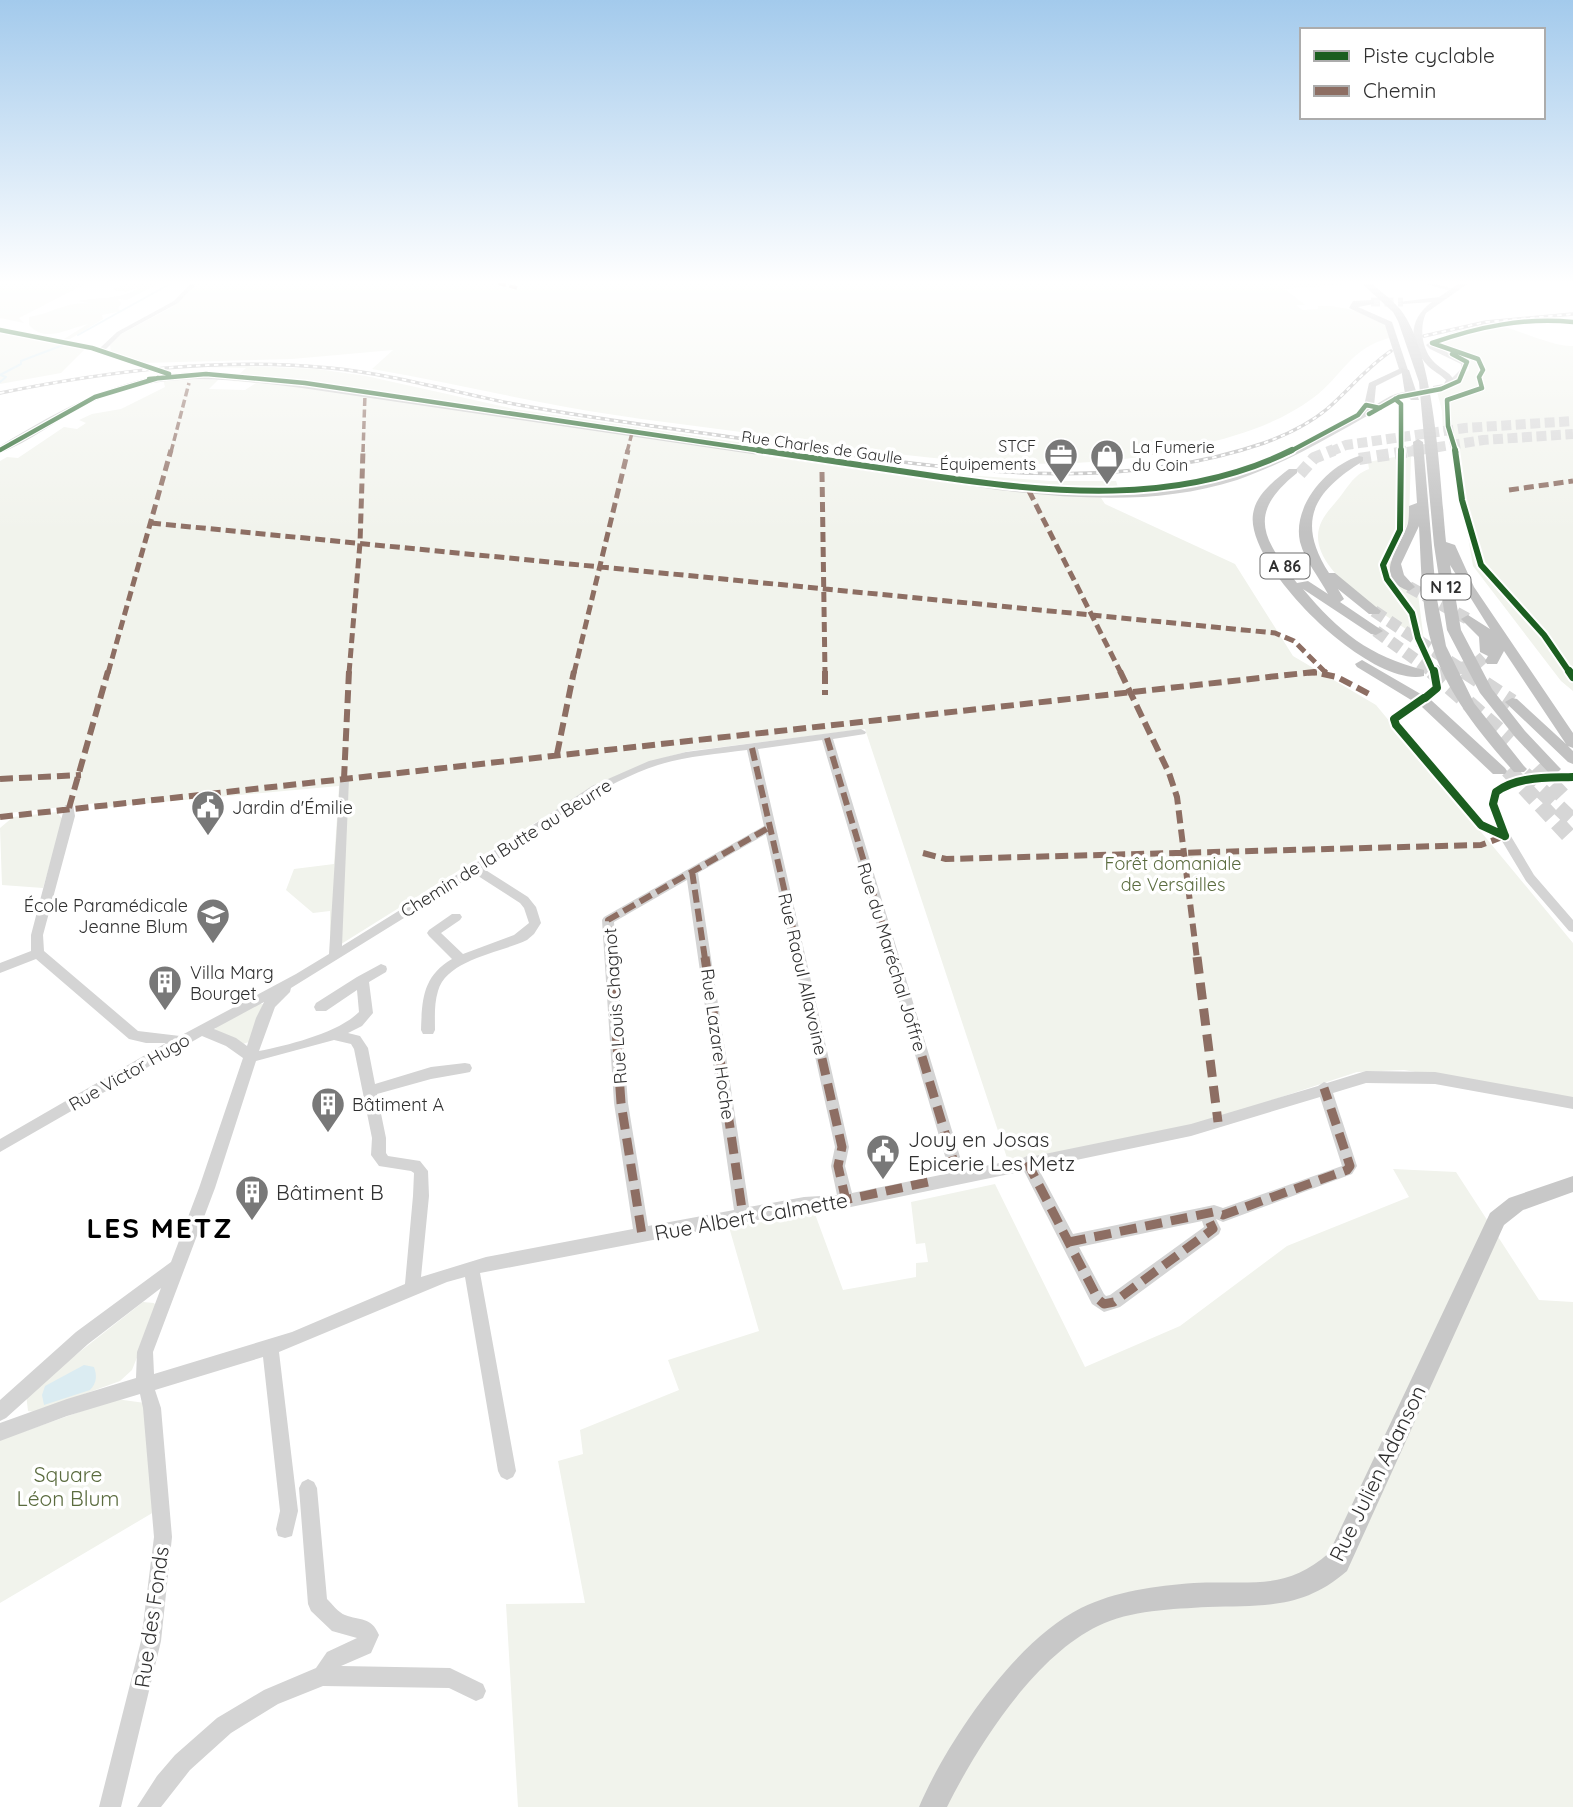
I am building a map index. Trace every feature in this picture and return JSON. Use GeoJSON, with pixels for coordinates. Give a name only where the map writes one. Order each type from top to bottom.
{"type":"FeatureCollection","features":[{"type":"Feature","properties":{"kind":"highway","name":"N 12"},"geometry":{"type":"LineString","coordinates":[[1293,585],[1349,654],[1426,703],[1509,770],[1469,718],[1474,713],[1457,687],[1436,633],[1411,396],[1415,381],[1410,364]]}},
{"type":"Feature","properties":{"kind":"highway","name":"N 12"},"geometry":{"type":"LineString","coordinates":[[1419,364],[1424,382],[1442,557],[1454,630],[1485,690],[1520,734],[1553,769]]}},
{"type":"Feature","properties":{"kind":"highway"},"geometry":{"type":"LineString","coordinates":[[1427,364],[1431,383],[1435,444],[1430,447]]}},
{"type":"Feature","properties":{"kind":"highway"},"geometry":{"type":"LineString","coordinates":[[1404,370],[1411,396]]}},
{"type":"Feature","properties":{"kind":"highway","name":"A 86"},"geometry":{"type":"LineString","coordinates":[[1359,459],[1340,470],[1319,492],[1306,515],[1303,528],[1316,558],[1337,583],[1374,611]]}},
{"type":"Feature","properties":{"kind":"highway","name":"A 86"},"geometry":{"type":"LineString","coordinates":[[1293,585],[1267,551],[1258,524],[1261,506],[1268,493],[1296,473],[1279,489],[1268,508],[1265,526],[1270,543],[1280,560],[1301,582],[1335,607],[1376,631]]}},
{"type":"Feature","properties":{"kind":"highway"},"geometry":{"type":"LineString","coordinates":[[1409,587],[1398,576],[1395,562],[1414,523],[1414,506],[1422,505]]}},
{"type":"Feature","properties":{"kind":"highway"},"geometry":{"type":"LineString","coordinates":[[1441,531],[1446,536],[1454,564],[1495,636],[1497,651],[1488,659],[1486,637],[1468,619]]}},
{"type":"Feature","properties":{"kind":"highway"},"geometry":{"type":"LineString","coordinates":[[1306,540],[1312,559],[1337,599]]}},
{"type":"Feature","properties":{"kind":"highway"},"geometry":{"type":"LineString","coordinates":[[1293,585],[1333,629],[1353,646],[1384,663],[1418,670],[1369,651],[1351,636],[1342,619]]}},
{"type":"Feature","properties":{"kind":"highway"},"geometry":{"type":"LineString","coordinates":[[1468,591],[1493,624],[1550,714],[1573,743]]}},
{"type":"Feature","properties":{"kind":"highway"},"geometry":{"type":"LineString","coordinates":[[1573,750],[1513,701],[1573,759]]}},
{"type":"Feature","properties":{"kind":"highway"},"geometry":{"type":"LineString","coordinates":[[1510,740],[1536,767]]}},
{"type":"Feature","properties":{"kind":"main road"},"geometry":{"type":"LineString","coordinates":[[1361,416],[1369,405],[1370,387],[1404,370],[1402,364]]}},
{"type":"Feature","properties":{"kind":"main road"},"geometry":{"type":"LineString","coordinates":[[1432,364],[1449,377],[1450,383],[1436,388]]}},
{"type":"Feature","properties":{"kind":"main road","name":"Rue Charles de Gaulle"},"geometry":{"type":"LineString","coordinates":[[0,450],[66,410],[105,391],[173,376],[267,381],[998,487],[1074,494],[1137,493],[1207,484],[1262,466],[1390,399],[1411,396]]}},
{"type":"Feature","properties":{"kind":"main road"},"geometry":{"type":"LineString","coordinates":[[1377,382],[1376,387],[1382,391],[1411,396]]}},
{"type":"Feature","properties":{"kind":"main road","name":"Rue Julien Adanson"},"geometry":{"type":"LineString","coordinates":[[933,1807],[952,1767],[979,1727],[1042,1654],[1077,1623],[1113,1608],[1131,1604],[1204,1595],[1282,1592],[1310,1585],[1324,1576],[1338,1562],[1492,1229],[1504,1212],[1516,1204],[1573,1184]]}},
{"type":"Feature","properties":{"kind":"street"},"geometry":{"type":"LineString","coordinates":[[141,364],[173,376]]}},
{"type":"Feature","properties":{"kind":"street"},"geometry":{"type":"LineString","coordinates":[[1450,383],[1464,370],[1465,364]]}},
{"type":"Feature","properties":{"kind":"street","name":"Chemin de la Butte au Beurre"},"geometry":{"type":"LineString","coordinates":[[264,1001],[474,869],[596,788],[631,772],[686,755],[860,732]]}},
{"type":"Feature","properties":{"kind":"street","name":"Rue du Maréchal Joffre"},"geometry":{"type":"LineString","coordinates":[[827,738],[958,1176]]}},
{"type":"Feature","properties":{"kind":"street","name":"Rue Raoul Allavoine"},"geometry":{"type":"LineString","coordinates":[[752,748],[842,1147],[838,1166],[845,1200]]}},
{"type":"Feature","properties":{"kind":"street"},"geometry":{"type":"LineString","coordinates":[[335,956],[344,779]]}},
{"type":"Feature","properties":{"kind":"street"},"geometry":{"type":"LineString","coordinates":[[69,808],[37,935],[38,953],[134,1035],[141,1038],[169,1037],[181,1042]]}},
{"type":"Feature","properties":{"kind":"street","name":"Rue Louis Chagnot"},"geometry":{"type":"LineString","coordinates":[[642,1235],[621,1103],[608,920],[770,827]]}},
{"type":"Feature","properties":{"kind":"street"},"geometry":{"type":"LineString","coordinates":[[1505,836],[1530,878],[1573,928]]}},
{"type":"Feature","properties":{"kind":"street"},"geometry":{"type":"LineString","coordinates":[[428,1030],[427,1005],[430,987],[437,975],[461,960],[528,934],[535,923],[530,907],[524,900],[474,869]]}},
{"type":"Feature","properties":{"kind":"street","name":"Rue Lazare Hoche"},"geometry":{"type":"LineString","coordinates":[[692,871],[743,1216]]}},
{"type":"Feature","properties":{"kind":"street"},"geometry":{"type":"LineString","coordinates":[[456,917],[433,933],[461,960]]}},
{"type":"Feature","properties":{"kind":"street"},"geometry":{"type":"LineString","coordinates":[[0,968],[38,953]]}},
{"type":"Feature","properties":{"kind":"street"},"geometry":{"type":"LineString","coordinates":[[321,1007],[381,969]]}},
{"type":"Feature","properties":{"kind":"street"},"geometry":{"type":"LineString","coordinates":[[201,1030],[231,1042],[250,1056],[261,1056],[334,1035],[357,1022],[366,1013],[362,980]]}},
{"type":"Feature","properties":{"kind":"street","name":"Rue Victor Hugo"},"geometry":{"type":"LineString","coordinates":[[0,1146],[201,1030],[264,1001]]}},
{"type":"Feature","properties":{"kind":"street","name":"Rue des Fonds"},"geometry":{"type":"LineString","coordinates":[[110,1807],[144,1677],[159,1588],[163,1537],[152,1408],[145,1382],[145,1352],[206,1188],[250,1056],[264,1001]]}},
{"type":"Feature","properties":{"kind":"street"},"geometry":{"type":"LineString","coordinates":[[355,1040],[357,1022]]}},
{"type":"Feature","properties":{"kind":"street"},"geometry":{"type":"LineString","coordinates":[[334,1035],[355,1040],[361,1048],[379,1138],[378,1155],[384,1162],[415,1165],[421,1171],[419,1239],[413,1268],[414,1288]]}},
{"type":"Feature","properties":{"kind":"street"},"geometry":{"type":"LineString","coordinates":[[369,1091],[431,1073],[465,1068]]}},
{"type":"Feature","properties":{"kind":"street","name":"Rue Albert Calmette"},"geometry":{"type":"LineString","coordinates":[[0,1432],[145,1382],[270,1347],[330,1325],[414,1288],[471,1268],[743,1216],[845,1200],[1191,1130],[1366,1077],[1410,1076],[1573,1103]]}},
{"type":"Feature","properties":{"kind":"street"},"geometry":{"type":"LineString","coordinates":[[1069,1242],[1214,1212],[1223,1215],[1347,1170],[1350,1166],[1324,1088]]}},
{"type":"Feature","properties":{"kind":"street"},"geometry":{"type":"LineString","coordinates":[[1027,1162],[1098,1299],[1104,1304],[1114,1303],[1213,1229],[1206,1214]]}},
{"type":"Feature","properties":{"kind":"street"},"geometry":{"type":"LineString","coordinates":[[0,1412],[82,1338],[177,1267]]}},
{"type":"Feature","properties":{"kind":"street"},"geometry":{"type":"LineString","coordinates":[[471,1268],[507,1471]]}},
{"type":"Feature","properties":{"kind":"street"},"geometry":{"type":"LineString","coordinates":[[139,1296],[154,1297],[163,1303]]}},
{"type":"Feature","properties":{"kind":"street"},"geometry":{"type":"LineString","coordinates":[[270,1347],[289,1511],[285,1529]]}},
{"type":"Feature","properties":{"kind":"street"},"geometry":{"type":"LineString","coordinates":[[16,1397],[15,1410],[21,1423]]}},
{"type":"Feature","properties":{"kind":"street"},"geometry":{"type":"LineString","coordinates":[[308,1488],[318,1605],[339,1624],[359,1627],[369,1635],[364,1646],[338,1654],[330,1660],[323,1676]]}},
{"type":"Feature","properties":{"kind":"street"},"geometry":{"type":"LineString","coordinates":[[148,1807],[188,1756],[242,1712],[271,1695],[323,1676],[450,1678],[476,1690]]}},
{"type":"Feature","properties":{"kind":"green space"},"geometry":{"type":"Polygon","coordinates":[[[0,364],[70,364],[61,373],[0,384],[0,364]]]}},
{"type":"Feature","properties":{"kind":"green space"},"geometry":{"type":"Polygon","coordinates":[[[377,364],[1348,364],[1300,407],[1242,433],[1196,446],[1144,456],[1041,464],[937,458],[620,416],[372,369],[377,364]]]}},
{"type":"Feature","properties":{"kind":"green space"},"geometry":{"type":"Polygon","coordinates":[[[1469,364],[1573,364],[1573,691],[1561,681],[1473,566],[1460,490],[1458,454],[1443,431],[1442,411],[1436,388],[1451,386],[1469,370],[1469,364]]]}},
{"type":"Feature","properties":{"kind":"green space","name":"Forêt domaniale de Versailles"},"geometry":{"type":"Polygon","coordinates":[[[206,367],[317,369],[366,376],[514,409],[952,474],[1050,481],[1116,481],[1119,490],[1101,498],[1105,504],[1235,564],[1293,656],[1376,705],[1573,943],[1573,1099],[1404,1070],[1357,1072],[1206,1122],[1009,1164],[865,729],[689,751],[656,760],[594,786],[330,951],[330,911],[313,913],[286,890],[294,869],[334,864],[339,786],[106,807],[106,802],[0,814],[0,461],[7,457],[18,458],[64,427],[77,429],[86,423],[79,420],[92,414],[121,409],[165,387],[163,379],[218,380],[209,389],[245,390],[256,383],[232,381],[246,368],[206,367]]]}},
{"type":"Feature","properties":{"kind":"green space"},"geometry":{"type":"Polygon","coordinates":[[[1411,454],[1409,521],[1391,556],[1391,571],[1409,590],[1418,594],[1424,641],[1343,582],[1321,551],[1318,536],[1326,514],[1354,479],[1369,469],[1368,462],[1411,454]]]}},
{"type":"Feature","properties":{"kind":"green space"},"geometry":{"type":"Polygon","coordinates":[[[57,812],[63,820],[43,888],[2,885],[0,828],[13,817],[57,812]]]}},
{"type":"Feature","properties":{"kind":"green space"},"geometry":{"type":"Polygon","coordinates":[[[256,1004],[263,1004],[249,1042],[243,1044],[215,1030],[217,1025],[256,1004]]]}},
{"type":"Feature","properties":{"kind":"green space"},"geometry":{"type":"Polygon","coordinates":[[[1393,1169],[1456,1172],[1539,1300],[1573,1302],[1573,1807],[518,1807],[506,1604],[585,1603],[558,1461],[583,1454],[580,1430],[679,1390],[668,1360],[759,1331],[729,1227],[815,1214],[843,1290],[916,1277],[916,1263],[928,1262],[925,1243],[916,1244],[911,1202],[995,1184],[1085,1367],[1180,1326],[1287,1246],[1409,1197],[1393,1169]]]}},
{"type":"Feature","properties":{"kind":"green space"},"geometry":{"type":"Polygon","coordinates":[[[143,1302],[154,1303],[157,1307],[132,1370],[120,1381],[35,1412],[28,1411],[26,1394],[143,1302]]]}},
{"type":"Feature","properties":{"kind":"green space","name":"Square Léon Blum"},"geometry":{"type":"Polygon","coordinates":[[[116,1399],[145,1403],[154,1512],[0,1603],[0,1440],[116,1399]]]}},
{"type":"Feature","properties":{"kind":"shaded area"},"geometry":{"type":"Polygon","coordinates":[[[84,1365],[94,1367],[95,1370],[95,1382],[90,1390],[44,1405],[42,1395],[45,1386],[84,1365]]]}},
{"type":"Feature","properties":{"kind":"waterway"},"geometry":{"type":"LineString","coordinates":[[0,382],[6,377],[0,375],[20,364]]}},
{"type":"Feature","properties":{"kind":"tunnel"},"geometry":{"type":"LineString","coordinates":[[1330,452],[1346,445],[1465,428],[1573,421]]}},
{"type":"Feature","properties":{"kind":"tunnel"},"geometry":{"type":"LineString","coordinates":[[1407,452],[1483,440],[1573,434]]}},
{"type":"Feature","properties":{"kind":"tunnel"},"geometry":{"type":"LineString","coordinates":[[1300,474],[1314,458],[1334,450]]}},
{"type":"Feature","properties":{"kind":"tunnel"},"geometry":{"type":"LineString","coordinates":[[1359,459],[1418,450]]}},
{"type":"Feature","properties":{"kind":"tunnel"},"geometry":{"type":"LineString","coordinates":[[1409,587],[1468,619]]}},
{"type":"Feature","properties":{"kind":"tunnel"},"geometry":{"type":"LineString","coordinates":[[1374,611],[1460,668]]}},
{"type":"Feature","properties":{"kind":"tunnel"},"geometry":{"type":"LineString","coordinates":[[1376,631],[1434,673]]}},
{"type":"Feature","properties":{"kind":"tunnel"},"geometry":{"type":"LineString","coordinates":[[1460,668],[1476,664],[1485,656]]}},
{"type":"Feature","properties":{"kind":"tunnel"},"geometry":{"type":"LineString","coordinates":[[1460,668],[1467,673]]}},
{"type":"Feature","properties":{"kind":"tunnel"},"geometry":{"type":"LineString","coordinates":[[1432,671],[1510,740]]}},
{"type":"Feature","properties":{"kind":"tunnel"},"geometry":{"type":"LineString","coordinates":[[1465,671],[1512,702]]}},
{"type":"Feature","properties":{"kind":"tunnel"},"geometry":{"type":"LineString","coordinates":[[1536,767],[1562,795]]}},
{"type":"Feature","properties":{"kind":"tunnel"},"geometry":{"type":"LineString","coordinates":[[1508,770],[1573,840]]}},
{"type":"Feature","properties":{"kind":"tunnel"},"geometry":{"type":"LineString","coordinates":[[1524,774],[1573,821]]}},
{"type":"Feature","properties":{"kind":"railway"},"geometry":{"type":"LineString","coordinates":[[0,393],[82,378],[164,368],[233,364]]}},
{"type":"Feature","properties":{"kind":"railway"},"geometry":{"type":"LineString","coordinates":[[260,364],[330,368],[376,374],[578,415],[894,461],[1018,473],[1142,470],[1203,460],[1264,443],[1297,429],[1320,414],[1374,364]]}},
{"type":"Feature","properties":{"kind":"marked path"},"geometry":{"type":"LineString","coordinates":[[69,808],[189,383]]}},
{"type":"Feature","properties":{"kind":"marked path"},"geometry":{"type":"LineString","coordinates":[[344,779],[348,680],[360,543],[365,394]]}},
{"type":"Feature","properties":{"kind":"marked path"},"geometry":{"type":"LineString","coordinates":[[557,754],[578,652],[632,433]]}},
{"type":"Feature","properties":{"kind":"marked path"},"geometry":{"type":"LineString","coordinates":[[822,472],[825,695]]}},
{"type":"Feature","properties":{"kind":"marked path"},"geometry":{"type":"LineString","coordinates":[[1509,490],[1573,481]]}},
{"type":"Feature","properties":{"kind":"marked path"},"geometry":{"type":"LineString","coordinates":[[1029,491],[1081,597],[1093,615],[1169,773],[1177,797],[1218,1122]]}},
{"type":"Feature","properties":{"kind":"marked path"},"geometry":{"type":"LineString","coordinates":[[151,523],[1275,633],[1294,641],[1326,673]]}},
{"type":"Feature","properties":{"kind":"marked path"},"geometry":{"type":"LineString","coordinates":[[0,817],[1314,672],[1337,677],[1373,696]]}},
{"type":"Feature","properties":{"kind":"marked path"},"geometry":{"type":"LineString","coordinates":[[827,738],[958,1176]]}},
{"type":"Feature","properties":{"kind":"marked path"},"geometry":{"type":"LineString","coordinates":[[752,748],[842,1147],[838,1166],[846,1201]]}},
{"type":"Feature","properties":{"kind":"marked path"},"geometry":{"type":"LineString","coordinates":[[0,779],[81,775]]}},
{"type":"Feature","properties":{"kind":"marked path"},"geometry":{"type":"LineString","coordinates":[[642,1235],[621,1103],[608,920],[770,827]]}},
{"type":"Feature","properties":{"kind":"marked path"},"geometry":{"type":"LineString","coordinates":[[923,853],[946,859],[1481,845],[1505,836],[1504,834]]}},
{"type":"Feature","properties":{"kind":"marked path"},"geometry":{"type":"LineString","coordinates":[[692,871],[743,1216]]}},
{"type":"Feature","properties":{"kind":"marked path"},"geometry":{"type":"LineString","coordinates":[[1069,1242],[1214,1212],[1223,1215],[1347,1170],[1350,1166],[1324,1088]]}},
{"type":"Feature","properties":{"kind":"marked path"},"geometry":{"type":"LineString","coordinates":[[1027,1162],[1098,1299],[1104,1304],[1114,1302],[1213,1229],[1206,1214]]}},
{"type":"Feature","properties":{"kind":"marked path"},"geometry":{"type":"LineString","coordinates":[[835,1202],[933,1181]]}},
{"type":"Feature","properties":{"kind":"cycle path"},"geometry":{"type":"LineString","coordinates":[[140,364],[169,374]]}},
{"type":"Feature","properties":{"kind":"cycle path"},"geometry":{"type":"LineString","coordinates":[[1369,414],[1399,397],[1451,386],[1459,381],[1466,364]]}},
{"type":"Feature","properties":{"kind":"cycle path"},"geometry":{"type":"LineString","coordinates":[[1480,364],[1483,370],[1479,377],[1482,388],[1447,400],[1448,426],[1458,458],[1462,500],[1481,565],[1544,635],[1573,677]]}},
{"type":"Feature","properties":{"kind":"cycle path"},"geometry":{"type":"LineString","coordinates":[[149,379],[206,374],[305,383],[982,483],[1047,490],[1113,492],[1178,486],[1242,471],[1316,438],[1358,415],[1366,405],[1380,408]]}},
{"type":"Feature","properties":{"kind":"cycle path"},"geometry":{"type":"LineString","coordinates":[[0,450],[56,416],[95,397],[136,382],[158,378]]}},
{"type":"Feature","properties":{"kind":"cycle path"},"geometry":{"type":"LineString","coordinates":[[1395,399],[1401,404],[1401,519],[1400,530],[1383,565],[1387,579],[1412,613],[1418,638],[1437,678],[1437,688],[1425,698]]}},
{"type":"Feature","properties":{"kind":"cycle path"},"geometry":{"type":"LineString","coordinates":[[1424,698],[1394,719],[1396,725],[1481,825],[1505,836]]}},
{"type":"Feature","properties":{"kind":"cycle path"},"geometry":{"type":"LineString","coordinates":[[1505,836],[1493,804],[1496,792],[1504,786],[1527,780],[1573,777]]}},
{"type":"Feature","properties":{"kind":"place","name":"STCF Équipements"},"geometry":{"type":"Point","coordinates":[1061,485]}},
{"type":"Feature","properties":{"kind":"place","name":"La Fumerie du Coin"},"geometry":{"type":"Point","coordinates":[1107,486]}},
{"type":"Feature","properties":{"kind":"place","name":"Jardin d'Émilie"},"geometry":{"type":"Point","coordinates":[208,837]}},
{"type":"Feature","properties":{"kind":"place","name":"École Paramédicale Jeanne Blum"},"geometry":{"type":"Point","coordinates":[213,945]}},
{"type":"Feature","properties":{"kind":"place","name":"Villa Marg Bourget"},"geometry":{"type":"Point","coordinates":[165,1012]}},
{"type":"Feature","properties":{"kind":"place","name":"Bâtiment A"},"geometry":{"type":"Point","coordinates":[328,1134]}},
{"type":"Feature","properties":{"kind":"place","name":"Jouy en Josas Epicerie Les Metz"},"geometry":{"type":"Point","coordinates":[883,1181]}},
{"type":"Feature","properties":{"kind":"place","name":"Bâtiment B"},"geometry":{"type":"Point","coordinates":[252,1222]}},
{"type":"Feature","properties":{"kind":"district","name":"LES METZ"},"geometry":{"type":"Point","coordinates":[160,1227]}}]}
